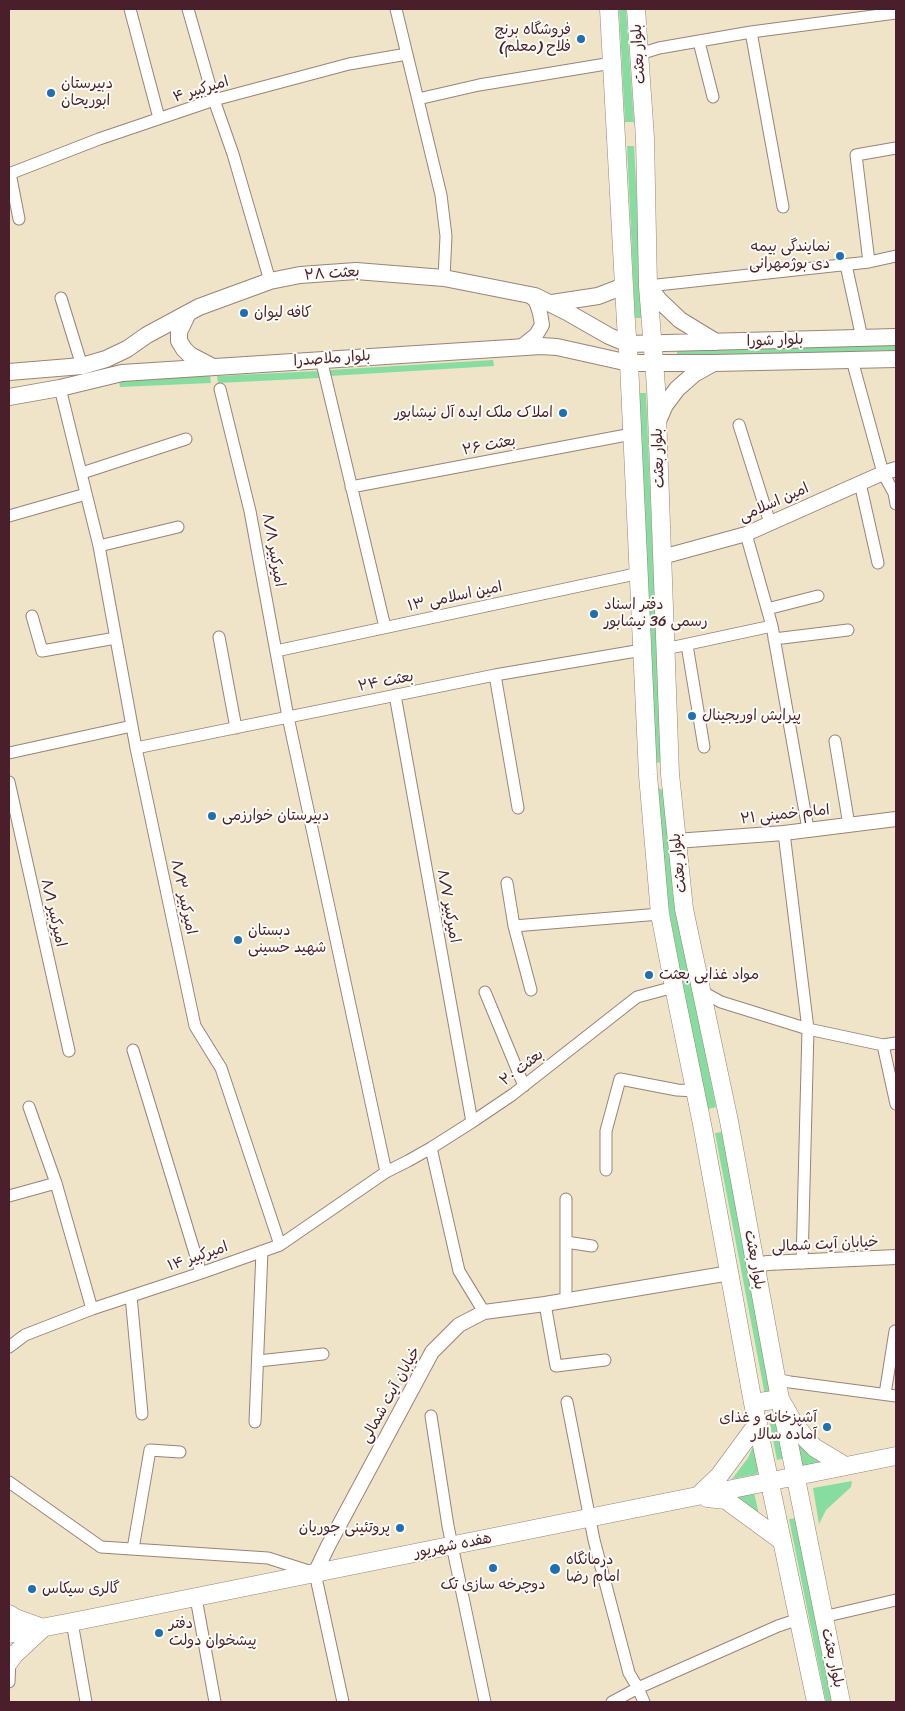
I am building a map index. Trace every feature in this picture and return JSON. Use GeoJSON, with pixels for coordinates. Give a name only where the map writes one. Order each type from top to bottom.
{"type":"FeatureCollection","features":[{"type":"Feature","properties":{"kind":"main road","name":"بلوار بعثت"},"geometry":{"type":"LineString","coordinates":[[609,9],[629,363],[625,436],[640,573],[650,805],[660,914],[702,1124],[753,1403],[816,1702]]}},
{"type":"Feature","properties":{"kind":"main road","name":"بلوار بعثت"},"geometry":{"type":"LineString","coordinates":[[636,9],[645,138],[648,286],[655,363],[670,774],[684,908],[729,1121],[776,1379],[841,1702]]}},
{"type":"Feature","properties":{"kind":"main road"},"geometry":{"type":"LineString","coordinates":[[617,140],[645,138]]}},
{"type":"Feature","properties":{"kind":"main road","name":"بعثت ۲۸"},"geometry":{"type":"LineString","coordinates":[[12,372],[82,366],[106,359],[127,349],[147,335],[199,307],[270,281],[300,276],[356,271],[444,278],[528,294],[552,303],[608,336],[628,344],[654,344]]}},
{"type":"Feature","properties":{"kind":"main road"},"geometry":{"type":"LineString","coordinates":[[552,303],[598,296],[624,286]]}},
{"type":"Feature","properties":{"kind":"main road"},"geometry":{"type":"LineString","coordinates":[[648,286],[680,320],[718,343]]}},
{"type":"Feature","properties":{"kind":"main road"},"geometry":{"type":"LineString","coordinates":[[188,313],[179,332],[179,341],[190,355],[213,367]]}},
{"type":"Feature","properties":{"kind":"main road","name":"بلوار شورا"},"geometry":{"type":"LineString","coordinates":[[654,344],[896,337]]}},
{"type":"Feature","properties":{"kind":"main road","name":"بلوار ملاصدرا"},"geometry":{"type":"LineString","coordinates":[[9,397],[60,388],[122,373],[521,347],[557,347],[629,363],[655,363]]}},
{"type":"Feature","properties":{"kind":"main road","name":"بلوار شورا"},"geometry":{"type":"LineString","coordinates":[[655,363],[714,364],[896,359]]}},
{"type":"Feature","properties":{"kind":"main road"},"geometry":{"type":"LineString","coordinates":[[657,423],[665,405],[677,389],[694,374],[714,364]]}},
{"type":"Feature","properties":{"kind":"main road"},"geometry":{"type":"LineString","coordinates":[[702,1124],[729,1121]]}},
{"type":"Feature","properties":{"kind":"main road"},"geometry":{"type":"LineString","coordinates":[[753,1403],[780,1399],[793,1422],[807,1440],[815,1448],[845,1466]]}},
{"type":"Feature","properties":{"kind":"main road"},"geometry":{"type":"LineString","coordinates":[[697,1497],[719,1476],[758,1423]]}},
{"type":"Feature","properties":{"kind":"main road"},"geometry":{"type":"LineString","coordinates":[[797,1481],[845,1466],[896,1456]]}},
{"type":"Feature","properties":{"kind":"main road"},"geometry":{"type":"LineString","coordinates":[[797,1481],[890,1466],[896,1460]]}},
{"type":"Feature","properties":{"kind":"main road","name":"هفده شهریور"},"geometry":{"type":"LineString","coordinates":[[9,1634],[697,1497],[770,1487],[797,1481]]}},
{"type":"Feature","properties":{"kind":"main road"},"geometry":{"type":"LineString","coordinates":[[697,1497],[726,1500],[782,1541]]}},
{"type":"Feature","properties":{"kind":"main road"},"geometry":{"type":"LineString","coordinates":[[9,1614],[43,1628],[9,1661]]}},
{"type":"Feature","properties":{"kind":"street"},"geometry":{"type":"LineString","coordinates":[[130,9],[159,118]]}},
{"type":"Feature","properties":{"kind":"street"},"geometry":{"type":"LineString","coordinates":[[188,9],[270,281]]}},
{"type":"Feature","properties":{"kind":"street"},"geometry":{"type":"LineString","coordinates":[[396,9],[441,195],[446,236],[444,278]]}},
{"type":"Feature","properties":{"kind":"street"},"geometry":{"type":"LineString","coordinates":[[640,54],[658,48],[751,32],[864,14],[896,13]]}},
{"type":"Feature","properties":{"kind":"street"},"geometry":{"type":"LineString","coordinates":[[751,32],[783,207]]}},
{"type":"Feature","properties":{"kind":"street"},"geometry":{"type":"LineString","coordinates":[[699,42],[713,97]]}},
{"type":"Feature","properties":{"kind":"street","name":"امیرکبیر ۴"},"geometry":{"type":"LineString","coordinates":[[9,173],[214,100],[349,64],[407,54]]}},
{"type":"Feature","properties":{"kind":"street"},"geometry":{"type":"LineString","coordinates":[[418,99],[479,85],[612,63]]}},
{"type":"Feature","properties":{"kind":"street"},"geometry":{"type":"LineString","coordinates":[[869,262],[856,156],[896,148]]}},
{"type":"Feature","properties":{"kind":"street"},"geometry":{"type":"LineString","coordinates":[[9,173],[19,219]]}},
{"type":"Feature","properties":{"kind":"street"},"geometry":{"type":"LineString","coordinates":[[648,286],[846,265],[896,256]]}},
{"type":"Feature","properties":{"kind":"street"},"geometry":{"type":"LineString","coordinates":[[846,265],[862,338]]}},
{"type":"Feature","properties":{"kind":"street"},"geometry":{"type":"LineString","coordinates":[[521,347],[536,335],[542,325],[536,301],[528,294]]}},
{"type":"Feature","properties":{"kind":"street"},"geometry":{"type":"LineString","coordinates":[[61,298],[82,366]]}},
{"type":"Feature","properties":{"kind":"street"},"geometry":{"type":"LineString","coordinates":[[321,360],[386,627]]}},
{"type":"Feature","properties":{"kind":"street"},"geometry":{"type":"LineString","coordinates":[[852,360],[889,471],[896,504]]}},
{"type":"Feature","properties":{"kind":"street","name":"امیرکبیر ۸/۳"},"geometry":{"type":"LineString","coordinates":[[60,388],[99,546],[136,748],[195,1026],[221,1068],[280,1245]]}},
{"type":"Feature","properties":{"kind":"street","name":"امیرکبیر ۸/۸"},"geometry":{"type":"LineString","coordinates":[[220,390],[250,511],[288,717],[386,1172]]}},
{"type":"Feature","properties":{"kind":"street"},"geometry":{"type":"LineString","coordinates":[[739,425],[770,523]]}},
{"type":"Feature","properties":{"kind":"street","name":"بعثت ۲۶"},"geometry":{"type":"LineString","coordinates":[[351,487],[625,436]]}},
{"type":"Feature","properties":{"kind":"street"},"geometry":{"type":"LineString","coordinates":[[82,473],[186,439]]}},
{"type":"Feature","properties":{"kind":"street","name":"امین اسلامی"},"geometry":{"type":"LineString","coordinates":[[662,557],[746,534],[889,471]]}},
{"type":"Feature","properties":{"kind":"street"},"geometry":{"type":"LineString","coordinates":[[860,483],[878,563]]}},
{"type":"Feature","properties":{"kind":"street"},"geometry":{"type":"LineString","coordinates":[[9,516],[86,494]]}},
{"type":"Feature","properties":{"kind":"street"},"geometry":{"type":"LineString","coordinates":[[99,546],[178,527]]}},
{"type":"Feature","properties":{"kind":"street"},"geometry":{"type":"LineString","coordinates":[[746,534],[772,626],[808,829]]}},
{"type":"Feature","properties":{"kind":"street","name":"امین اسلامی ۱۳"},"geometry":{"type":"LineString","coordinates":[[276,651],[640,573]]}},
{"type":"Feature","properties":{"kind":"street"},"geometry":{"type":"LineString","coordinates":[[767,609],[818,596]]}},
{"type":"Feature","properties":{"kind":"street"},"geometry":{"type":"LineString","coordinates":[[32,616],[42,651],[116,638]]}},
{"type":"Feature","properties":{"kind":"street"},"geometry":{"type":"LineString","coordinates":[[665,649],[772,626]]}},
{"type":"Feature","properties":{"kind":"street"},"geometry":{"type":"LineString","coordinates":[[774,639],[848,630]]}},
{"type":"Feature","properties":{"kind":"street"},"geometry":{"type":"LineString","coordinates":[[219,637],[236,728]]}},
{"type":"Feature","properties":{"kind":"street"},"geometry":{"type":"LineString","coordinates":[[687,645],[704,747]]}},
{"type":"Feature","properties":{"kind":"street","name":"بعثت ۲۴"},"geometry":{"type":"LineString","coordinates":[[136,748],[495,675],[642,650]]}},
{"type":"Feature","properties":{"kind":"street"},"geometry":{"type":"LineString","coordinates":[[495,675],[518,808]]}},
{"type":"Feature","properties":{"kind":"street","name":"امیرکبیر ۸/۷"},"geometry":{"type":"LineString","coordinates":[[395,696],[472,1122]]}},
{"type":"Feature","properties":{"kind":"street"},"geometry":{"type":"LineString","coordinates":[[9,754],[132,726]]}},
{"type":"Feature","properties":{"kind":"street"},"geometry":{"type":"LineString","coordinates":[[835,740],[849,825]]}},
{"type":"Feature","properties":{"kind":"street","name":"امیرکبیر ۸/۱"},"geometry":{"type":"LineString","coordinates":[[9,782],[69,1051]]}},
{"type":"Feature","properties":{"kind":"street","name":"امام خمینی ۲۱"},"geometry":{"type":"LineString","coordinates":[[676,841],[784,833],[896,819]]}},
{"type":"Feature","properties":{"kind":"street"},"geometry":{"type":"LineString","coordinates":[[784,833],[808,1029],[802,1262]]}},
{"type":"Feature","properties":{"kind":"street"},"geometry":{"type":"LineString","coordinates":[[507,883],[514,926],[531,990]]}},
{"type":"Feature","properties":{"kind":"street"},"geometry":{"type":"LineString","coordinates":[[514,926],[660,914]]}},
{"type":"Feature","properties":{"kind":"street","name":"بعثت ۲۰"},"geometry":{"type":"LineString","coordinates":[[386,1172],[408,1161],[472,1122],[524,1086],[637,997],[674,987]]}},
{"type":"Feature","properties":{"kind":"street"},"geometry":{"type":"LineString","coordinates":[[701,991],[721,1002],[808,1029],[884,1045],[896,1043]]}},
{"type":"Feature","properties":{"kind":"street"},"geometry":{"type":"LineString","coordinates":[[485,992],[524,1086]]}},
{"type":"Feature","properties":{"kind":"street"},"geometry":{"type":"LineString","coordinates":[[884,1045],[896,1104]]}},
{"type":"Feature","properties":{"kind":"street"},"geometry":{"type":"LineString","coordinates":[[133,1050],[201,1273]]}},
{"type":"Feature","properties":{"kind":"street"},"geometry":{"type":"LineString","coordinates":[[606,1170],[606,1131],[620,1079],[695,1092]]}},
{"type":"Feature","properties":{"kind":"street"},"geometry":{"type":"LineString","coordinates":[[29,1106],[56,1183],[92,1308]]}},
{"type":"Feature","properties":{"kind":"street"},"geometry":{"type":"LineString","coordinates":[[430,1148],[459,1271],[484,1312]]}},
{"type":"Feature","properties":{"kind":"street","name":"امیرکبیر ۱۴"},"geometry":{"type":"LineString","coordinates":[[9,1347],[25,1335],[92,1308],[280,1245],[386,1172]]}},
{"type":"Feature","properties":{"kind":"street"},"geometry":{"type":"LineString","coordinates":[[9,1196],[56,1183]]}},
{"type":"Feature","properties":{"kind":"street"},"geometry":{"type":"LineString","coordinates":[[566,1199],[566,1301]]}},
{"type":"Feature","properties":{"kind":"street"},"geometry":{"type":"LineString","coordinates":[[566,1242],[592,1246]]}},
{"type":"Feature","properties":{"kind":"street"},"geometry":{"type":"LineString","coordinates":[[256,1422],[262,1251]]}},
{"type":"Feature","properties":{"kind":"street","name":"خیابان آیت شمالی"},"geometry":{"type":"LineString","coordinates":[[755,1265],[896,1257]]}},
{"type":"Feature","properties":{"kind":"street","name":"خیابان آیت شمالی"},"geometry":{"type":"LineString","coordinates":[[315,1574],[328,1546],[432,1352],[459,1325],[484,1312],[566,1301],[730,1273]]}},
{"type":"Feature","properties":{"kind":"street"},"geometry":{"type":"LineString","coordinates":[[130,1296],[142,1414]]}},
{"type":"Feature","properties":{"kind":"street"},"geometry":{"type":"LineString","coordinates":[[545,1304],[556,1366],[605,1360]]}},
{"type":"Feature","properties":{"kind":"street"},"geometry":{"type":"LineString","coordinates":[[776,1379],[890,1395],[896,1331]]}},
{"type":"Feature","properties":{"kind":"street"},"geometry":{"type":"LineString","coordinates":[[258,1361],[322,1354]]}},
{"type":"Feature","properties":{"kind":"street"},"geometry":{"type":"LineString","coordinates":[[567,1402],[594,1540],[630,1673],[644,1702]]}},
{"type":"Feature","properties":{"kind":"street"},"geometry":{"type":"LineString","coordinates":[[431,1416],[452,1546],[485,1702]]}},
{"type":"Feature","properties":{"kind":"street"},"geometry":{"type":"LineString","coordinates":[[133,1549],[150,1450],[180,1452]]}},
{"type":"Feature","properties":{"kind":"street"},"geometry":{"type":"LineString","coordinates":[[9,1482],[102,1547],[268,1558],[315,1574],[343,1702]]}},
{"type":"Feature","properties":{"kind":"street"},"geometry":{"type":"LineString","coordinates":[[196,1598],[215,1702]]}},
{"type":"Feature","properties":{"kind":"street"},"geometry":{"type":"LineString","coordinates":[[823,1617],[896,1600]]}},
{"type":"Feature","properties":{"kind":"street"},"geometry":{"type":"LineString","coordinates":[[612,1702],[638,1688],[778,1626],[799,1620]]}},
{"type":"Feature","properties":{"kind":"street"},"geometry":{"type":"LineString","coordinates":[[72,1622],[86,1702]]}},
{"type":"Feature","properties":{"kind":"street"},"geometry":{"type":"LineString","coordinates":[[9,1661],[9,1682]]}},
{"type":"Feature","properties":{"kind":"green space"},"geometry":{"type":"Polygon","coordinates":[[[619,9],[626,9],[634,122],[625,122],[619,9]]]}},
{"type":"Feature","properties":{"kind":"green space"},"geometry":{"type":"Polygon","coordinates":[[[627,146],[634,146],[643,318],[635,318],[627,146]]]}},
{"type":"Feature","properties":{"kind":"green space"},"geometry":{"type":"Polygon","coordinates":[[[896,343],[896,350],[677,357],[677,349],[896,343]]]}},
{"type":"Feature","properties":{"kind":"green space"},"geometry":{"type":"Polygon","coordinates":[[[493,360],[494,366],[330,376],[330,370],[493,360]]]}},
{"type":"Feature","properties":{"kind":"green space"},"geometry":{"type":"Polygon","coordinates":[[[319,371],[319,378],[218,383],[217,376],[319,371]]]}},
{"type":"Feature","properties":{"kind":"green space"},"geometry":{"type":"Polygon","coordinates":[[[210,376],[211,383],[120,387],[119,381],[210,376]]]}},
{"type":"Feature","properties":{"kind":"green space"},"geometry":{"type":"Polygon","coordinates":[[[639,393],[646,393],[663,762],[655,763],[639,393]]]}},
{"type":"Feature","properties":{"kind":"green space"},"geometry":{"type":"Polygon","coordinates":[[[657,788],[664,790],[673,894],[716,1107],[708,1109],[686,1006],[665,887],[657,788]]]}},
{"type":"Feature","properties":{"kind":"green space"},"geometry":{"type":"Polygon","coordinates":[[[722,1132],[773,1394],[765,1395],[715,1133],[722,1132]]]}},
{"type":"Feature","properties":{"kind":"green space"},"geometry":{"type":"Polygon","coordinates":[[[776,1412],[786,1458],[777,1460],[768,1414],[776,1412]]]}},
{"type":"Feature","properties":{"kind":"green space"},"geometry":{"type":"Polygon","coordinates":[[[795,1440],[813,1455],[826,1463],[800,1467],[795,1440]]]}},
{"type":"Feature","properties":{"kind":"green space"},"geometry":{"type":"Polygon","coordinates":[[[754,1444],[759,1469],[757,1474],[732,1479],[748,1458],[754,1444]]]}},
{"type":"Feature","properties":{"kind":"green space"},"geometry":{"type":"Polygon","coordinates":[[[852,1481],[851,1487],[826,1510],[819,1524],[813,1488],[852,1481]]]}},
{"type":"Feature","properties":{"kind":"green space"},"geometry":{"type":"Polygon","coordinates":[[[754,1493],[759,1514],[747,1504],[731,1496],[754,1493]]]}},
{"type":"Feature","properties":{"kind":"green space"},"geometry":{"type":"Polygon","coordinates":[[[797,1518],[834,1702],[826,1702],[789,1519],[797,1518]]]}},
{"type":"Feature","properties":{"kind":"place","name":"فروشگاه برنج فلاح (معلم)"},"geometry":{"type":"Point","coordinates":[581,39]}},
{"type":"Feature","properties":{"kind":"place","name":"دبیرستان ابوریحان"},"geometry":{"type":"Point","coordinates":[51,93]}},
{"type":"Feature","properties":{"kind":"place","name":"نمایندگی بیمه دی بوژمهرانی"},"geometry":{"type":"Point","coordinates":[840,256]}},
{"type":"Feature","properties":{"kind":"place","name":"کافه لیوان"},"geometry":{"type":"Point","coordinates":[244,313]}},
{"type":"Feature","properties":{"kind":"place","name":"املاک ملک ایده آل نیشابور"},"geometry":{"type":"Point","coordinates":[563,413]}},
{"type":"Feature","properties":{"kind":"place","name":"دفتر اسناد رسمی 36 نیشابور"},"geometry":{"type":"Point","coordinates":[594,614]}},
{"type":"Feature","properties":{"kind":"place","name":"پیرایش اوریجینال"},"geometry":{"type":"Point","coordinates":[692,716]}},
{"type":"Feature","properties":{"kind":"place","name":"دبیرستان خوارزمی"},"geometry":{"type":"Point","coordinates":[212,816]}},
{"type":"Feature","properties":{"kind":"place","name":"دبستان شهید حسینی"},"geometry":{"type":"Point","coordinates":[238,940]}},
{"type":"Feature","properties":{"kind":"place","name":"مواد غذایی بعثت"},"geometry":{"type":"Point","coordinates":[649,975]}},
{"type":"Feature","properties":{"kind":"place","name":"آشپزخانه و غذای آماده سالار"},"geometry":{"type":"Point","coordinates":[827,1427]}},
{"type":"Feature","properties":{"kind":"place","name":"پروتئینی جوریان"},"geometry":{"type":"Point","coordinates":[400,1528]}},
{"type":"Feature","properties":{"kind":"place","name":"دوچرخه سازی تک"},"geometry":{"type":"Point","coordinates":[493,1568]}},
{"type":"Feature","properties":{"kind":"place","name":"درمانگاه امام رضا"},"geometry":{"type":"Point","coordinates":[555,1569]}},
{"type":"Feature","properties":{"kind":"place","name":"گالری سیکاس"},"geometry":{"type":"Point","coordinates":[32,1589]}},
{"type":"Feature","properties":{"kind":"place","name":"دفتر پیشخوان دولت"},"geometry":{"type":"Point","coordinates":[159,1633]}}]}
